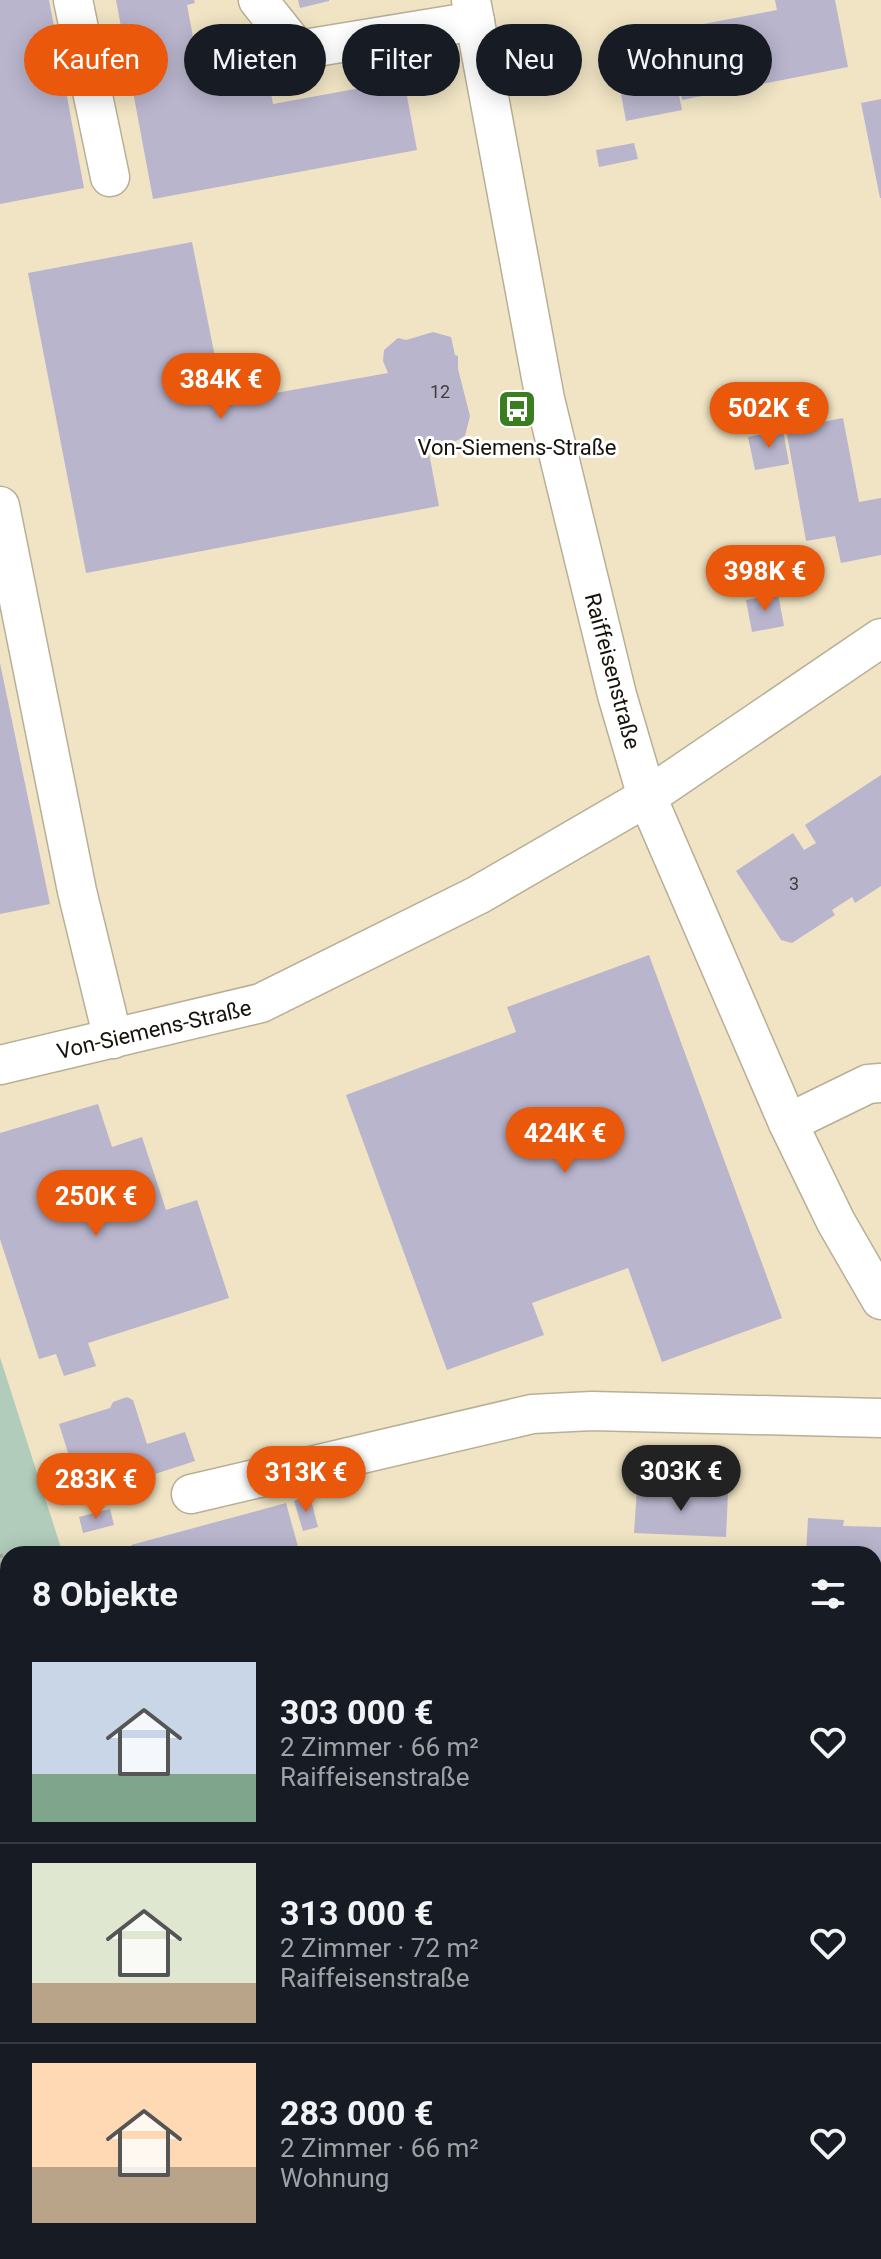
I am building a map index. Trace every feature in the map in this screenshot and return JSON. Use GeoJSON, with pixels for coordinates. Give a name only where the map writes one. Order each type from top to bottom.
{"type":"FeatureCollection","features":[{"type":"Feature","properties":{"kind":"street"},"geometry":{"type":"LineString","coordinates":[[73,0],[110,177]]}},
{"type":"Feature","properties":{"kind":"street"},"geometry":{"type":"LineString","coordinates":[[258,0],[298,50],[473,10]]}},
{"type":"Feature","properties":{"kind":"street","name":"Raiffeisenstraße"},"geometry":{"type":"LineString","coordinates":[[473,10],[545,399],[617,695],[647,797],[788,1123],[836,1222],[881,1300]]}},
{"type":"Feature","properties":{"kind":"street"},"geometry":{"type":"LineString","coordinates":[[0,506],[77,891],[113,1039]]}},
{"type":"Feature","properties":{"kind":"street","name":"Von-Siemens-Straße"},"geometry":{"type":"LineString","coordinates":[[0,1065],[261,1003],[478,895],[647,797],[881,638]]}},
{"type":"Feature","properties":{"kind":"street"},"geometry":{"type":"LineString","coordinates":[[788,1123],[868,1084],[881,1083]]}},
{"type":"Feature","properties":{"kind":"street"},"geometry":{"type":"LineString","coordinates":[[191,1494],[532,1414],[592,1411],[881,1418]]}},
{"type":"Feature","properties":{"kind":"shaded area"},"geometry":{"type":"Polygon","coordinates":[[[0,0],[881,0],[881,1546],[60,1546],[0,1357],[0,0]]]}},
{"type":"Feature","properties":{"kind":"green space"},"geometry":{"type":"Polygon","coordinates":[[[0,1357],[60,1546],[0,1546],[0,1357]]]}},
{"type":"Feature","properties":{"kind":"building"},"geometry":{"type":"Polygon","coordinates":[[[0,0],[49,0],[53,24],[24,24],[24,96],[67,96],[84,188],[0,204],[0,0]]]}},
{"type":"Feature","properties":{"kind":"building"},"geometry":{"type":"Polygon","coordinates":[[[116,0],[194,0],[195,3],[187,5],[191,24],[184,24],[184,96],[271,96],[273,104],[342,91],[342,96],[407,96],[417,150],[153,199],[134,96],[168,96],[168,24],[120,24],[116,0]]]}},
{"type":"Feature","properties":{"kind":"building"},"geometry":{"type":"Polygon","coordinates":[[[298,0],[329,0],[329,1],[300,8],[298,0]]]}},
{"type":"Feature","properties":{"kind":"building"},"geometry":{"type":"Polygon","coordinates":[[[775,0],[835,0],[848,67],[772,82],[772,24],[703,24],[777,10],[775,0]]]}},
{"type":"Feature","properties":{"kind":"building"},"geometry":{"type":"Polygon","coordinates":[[[621,96],[679,96],[682,110],[626,121],[621,96]]]}},
{"type":"Feature","properties":{"kind":"building"},"geometry":{"type":"Polygon","coordinates":[[[681,96],[702,96],[682,100],[681,96]]]}},
{"type":"Feature","properties":{"kind":"building"},"geometry":{"type":"Polygon","coordinates":[[[881,99],[881,198],[880,198],[861,103],[881,99]]]}},
{"type":"Feature","properties":{"kind":"building"},"geometry":{"type":"Polygon","coordinates":[[[634,143],[638,159],[599,167],[596,150],[634,143]]]}},
{"type":"Feature","properties":{"kind":"building"},"geometry":{"type":"Polygon","coordinates":[[[192,242],[224,402],[388,373],[383,361],[384,350],[398,338],[406,340],[433,332],[451,337],[470,416],[465,436],[454,442],[442,441],[435,452],[429,453],[439,506],[86,573],[28,273],[192,242]]]}},
{"type":"Feature","properties":{"kind":"building"},"geometry":{"type":"Polygon","coordinates":[[[843,418],[859,502],[881,498],[881,555],[841,563],[835,536],[806,541],[786,429],[843,418]]]}},
{"type":"Feature","properties":{"kind":"building"},"geometry":{"type":"Polygon","coordinates":[[[783,430],[789,464],[755,470],[748,437],[783,430]]]}},
{"type":"Feature","properties":{"kind":"building"},"geometry":{"type":"Polygon","coordinates":[[[778,594],[784,626],[752,632],[746,600],[778,594]]]}},
{"type":"Feature","properties":{"kind":"building"},"geometry":{"type":"Polygon","coordinates":[[[0,663],[50,904],[0,914],[0,663]]]}},
{"type":"Feature","properties":{"kind":"building"},"geometry":{"type":"Polygon","coordinates":[[[881,775],[881,886],[855,903],[852,897],[832,910],[835,915],[792,943],[781,940],[736,871],[793,833],[804,850],[816,843],[805,825],[881,775]]]}},
{"type":"Feature","properties":{"kind":"building"},"geometry":{"type":"Polygon","coordinates":[[[649,955],[782,1318],[662,1362],[628,1268],[532,1303],[544,1335],[447,1370],[346,1095],[516,1032],[507,1007],[649,955]]]}},
{"type":"Feature","properties":{"kind":"building"},"geometry":{"type":"Polygon","coordinates":[[[98,1104],[112,1147],[142,1137],[166,1210],[197,1200],[229,1298],[88,1343],[96,1366],[64,1376],[56,1354],[39,1359],[0,1239],[0,1133],[98,1104]]]}},
{"type":"Feature","properties":{"kind":"building"},"geometry":{"type":"Polygon","coordinates":[[[127,1397],[133,1400],[147,1444],[185,1432],[195,1461],[155,1474],[153,1468],[127,1476],[129,1482],[82,1497],[59,1424],[110,1408],[113,1402],[127,1397]]]}},
{"type":"Feature","properties":{"kind":"building"},"geometry":{"type":"Polygon","coordinates":[[[637,1489],[728,1493],[726,1537],[634,1533],[637,1489]]]}},
{"type":"Feature","properties":{"kind":"building"},"geometry":{"type":"Polygon","coordinates":[[[310,1496],[318,1527],[303,1531],[294,1501],[310,1496]]]}},
{"type":"Feature","properties":{"kind":"building"},"geometry":{"type":"Polygon","coordinates":[[[286,1503],[298,1546],[131,1546],[286,1503]]]}},
{"type":"Feature","properties":{"kind":"building"},"geometry":{"type":"Polygon","coordinates":[[[110,1509],[114,1525],[83,1533],[79,1517],[110,1509]]]}},
{"type":"Feature","properties":{"kind":"building"},"geometry":{"type":"Polygon","coordinates":[[[808,1518],[844,1520],[843,1526],[881,1527],[881,1546],[806,1546],[808,1518]]]}},
{"type":"Feature","properties":{"kind":"place","name":"Von-Siemens-Straße"},"geometry":{"type":"Point","coordinates":[517,409]}}]}
